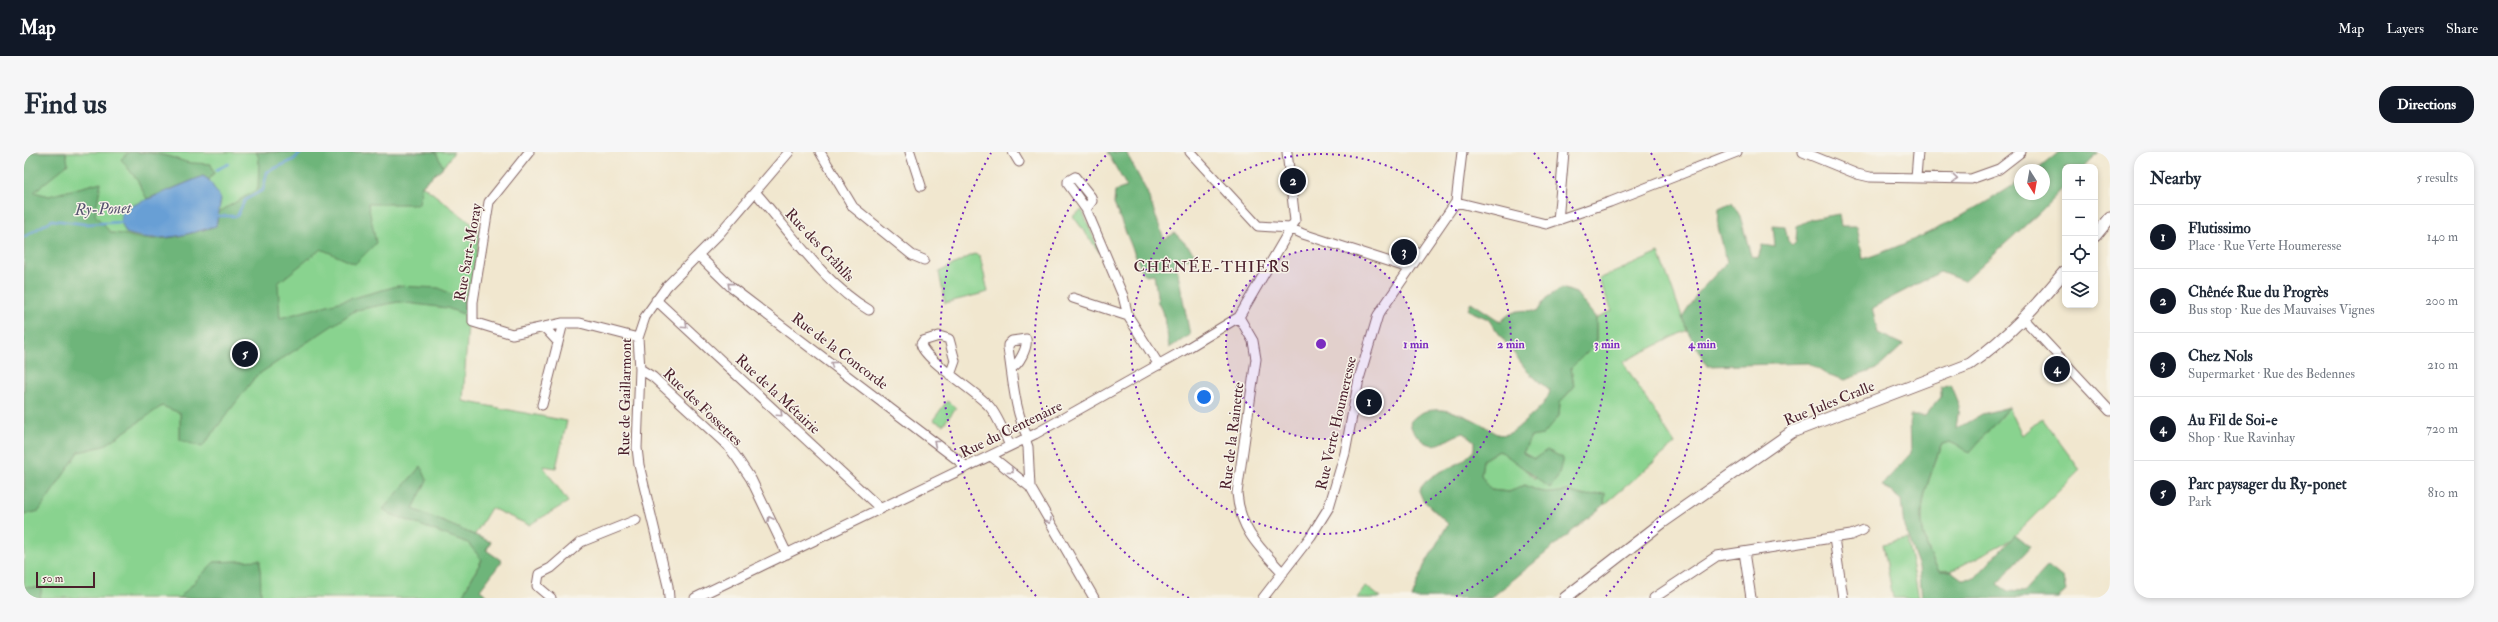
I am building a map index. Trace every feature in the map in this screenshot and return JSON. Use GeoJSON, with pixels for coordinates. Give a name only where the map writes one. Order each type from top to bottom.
{"type":"FeatureCollection","features":[{"type":"Feature","properties":{"kind":"street","name":"Rue Sart-Moray"},"geometry":{"type":"LineString","coordinates":[[529,152],[488,202],[473,302],[473,322],[512,334],[544,326]]}},
{"type":"Feature","properties":{"kind":"street","name":"Rue de Gaillarmont"},"geometry":{"type":"LineString","coordinates":[[669,598],[668,586],[639,466],[637,448],[640,369],[638,338],[645,317],[656,300],[678,273],[698,255],[756,193],[788,152]]}},
{"type":"Feature","properties":{"kind":"street"},"geometry":{"type":"LineString","coordinates":[[820,152],[853,207],[912,255],[924,260]]}},
{"type":"Feature","properties":{"kind":"street"},"geometry":{"type":"LineString","coordinates":[[910,152],[921,186]]}},
{"type":"Feature","properties":{"kind":"street"},"geometry":{"type":"LineString","coordinates":[[1013,152],[1019,162]]}},
{"type":"Feature","properties":{"kind":"street"},"geometry":{"type":"LineString","coordinates":[[1190,152],[1258,226],[1290,228],[1303,234],[1409,268]]}},
{"type":"Feature","properties":{"kind":"street","name":"Rue du Centenaire"},"geometry":{"type":"LineString","coordinates":[[695,598],[1026,439],[1159,365],[1239,317],[1295,220],[1287,152]]}},
{"type":"Feature","properties":{"kind":"street"},"geometry":{"type":"LineString","coordinates":[[1462,152],[1456,202],[1546,224],[1558,221],[1737,152]]}},
{"type":"Feature","properties":{"kind":"street"},"geometry":{"type":"LineString","coordinates":[[1558,221],[1564,152]]}},
{"type":"Feature","properties":{"kind":"street"},"geometry":{"type":"LineString","coordinates":[[1803,152],[1857,174],[1885,178],[1916,177],[1961,179],[1981,177],[1999,169],[2021,152]]}},
{"type":"Feature","properties":{"kind":"street"},"geometry":{"type":"LineString","coordinates":[[1916,177],[1918,152]]}},
{"type":"Feature","properties":{"kind":"street","name":"Rue des Crâhlîs"},"geometry":{"type":"LineString","coordinates":[[756,193],[822,269],[855,302],[869,310]]}},
{"type":"Feature","properties":{"kind":"street","name":"Rue Verte Houmeresse"},"geometry":{"type":"LineString","coordinates":[[1263,598],[1311,536],[1329,507],[1345,452],[1359,379],[1378,315],[1456,202]]}},
{"type":"Feature","properties":{"kind":"street"},"geometry":{"type":"LineString","coordinates":[[1086,209],[1123,296],[1128,316],[1159,365]]}},
{"type":"Feature","properties":{"kind":"street"},"geometry":{"type":"LineString","coordinates":[[2098,232],[2110,218]]}},
{"type":"Feature","properties":{"kind":"street","name":"Rue de la Concorde"},"geometry":{"type":"LineString","coordinates":[[698,255],[732,288],[967,467]]}},
{"type":"Feature","properties":{"kind":"street","name":"Rue Jules Cralle"},"geometry":{"type":"LineString","coordinates":[[1565,598],[1663,522],[1792,432],[1970,364],[1995,347],[2024,319],[2064,272]]}},
{"type":"Feature","properties":{"kind":"street"},"geometry":{"type":"LineString","coordinates":[[1073,298],[1128,316]]}},
{"type":"Feature","properties":{"kind":"street","name":"Rue de la Métairie"},"geometry":{"type":"LineString","coordinates":[[656,300],[881,509]]}},
{"type":"Feature","properties":{"kind":"street","name":"Rue de la Rainette"},"geometry":{"type":"LineString","coordinates":[[1239,317],[1253,341],[1256,359],[1237,492],[1238,510],[1245,528],[1282,573]]}},
{"type":"Feature","properties":{"kind":"street"},"geometry":{"type":"LineString","coordinates":[[2024,319],[2110,410]]}},
{"type":"Feature","properties":{"kind":"street"},"geometry":{"type":"LineString","coordinates":[[542,405],[563,323]]}},
{"type":"Feature","properties":{"kind":"street"},"geometry":{"type":"LineString","coordinates":[[544,326],[563,323],[580,323],[638,338]]}},
{"type":"Feature","properties":{"kind":"street"},"geometry":{"type":"LineString","coordinates":[[544,326],[558,342]]}},
{"type":"Feature","properties":{"kind":"street"},"geometry":{"type":"LineString","coordinates":[[1011,368],[1020,422],[1028,447],[1030,487]]}},
{"type":"Feature","properties":{"kind":"street","name":"Rue des Fossettes"},"geometry":{"type":"LineString","coordinates":[[640,369],[653,377],[728,446],[751,479],[787,554]]}},
{"type":"Feature","properties":{"kind":"street"},"geometry":{"type":"LineString","coordinates":[[950,374],[989,406],[1010,446]]}},
{"type":"Feature","properties":{"kind":"street"},"geometry":{"type":"LineString","coordinates":[[991,456],[1030,487],[1094,598]]}},
{"type":"Feature","properties":{"kind":"street"},"geometry":{"type":"LineString","coordinates":[[551,598],[537,586],[538,574],[551,568],[581,542],[636,520]]}},
{"type":"Feature","properties":{"kind":"street"},"geometry":{"type":"LineString","coordinates":[[1654,598],[1717,556],[1851,535],[1863,530]]}},
{"type":"Feature","properties":{"kind":"street"},"geometry":{"type":"LineString","coordinates":[[1834,538],[1843,598]]}},
{"type":"Feature","properties":{"kind":"street"},"geometry":{"type":"LineString","coordinates":[[1744,552],[1751,598]]}},
{"type":"Feature","properties":{"kind":"green space"},"geometry":{"type":"Polygon","coordinates":[[[24,152],[454,152],[443,167],[422,185],[480,230],[469,308],[463,401],[567,421],[556,468],[543,466],[568,502],[529,525],[491,508],[474,536],[491,542],[463,595],[469,598],[24,598],[24,152]]]}},
{"type":"Feature","properties":{"kind":"green space"},"geometry":{"type":"Polygon","coordinates":[[[29,152],[66,152],[68,164],[34,192],[49,196],[101,182],[95,215],[111,233],[145,239],[154,239],[181,236],[216,226],[219,212],[258,189],[259,158],[256,152],[436,152],[443,167],[422,185],[419,204],[368,204],[376,243],[355,264],[321,249],[278,283],[280,318],[397,286],[439,288],[466,302],[466,310],[463,314],[447,308],[398,302],[356,310],[256,376],[202,447],[180,440],[180,413],[162,406],[104,446],[79,452],[39,511],[24,515],[24,154],[29,152]]]}},
{"type":"Feature","properties":{"kind":"green space"},"geometry":{"type":"Polygon","coordinates":[[[129,152],[156,154],[189,163],[211,164],[214,173],[209,180],[203,176],[147,199],[137,180],[121,159],[129,152]]]}},
{"type":"Feature","properties":{"kind":"green space"},"geometry":{"type":"Polygon","coordinates":[[[1107,152],[1126,152],[1147,192],[1164,239],[1175,233],[1197,256],[1176,263],[1190,335],[1169,348],[1165,317],[1158,303],[1154,274],[1145,275],[1141,269],[1114,204],[1115,191],[1127,187],[1107,152]]]}},
{"type":"Feature","properties":{"kind":"green space"},"geometry":{"type":"Polygon","coordinates":[[[2059,152],[2098,152],[2086,164],[2062,164],[2062,189],[2039,213],[1964,281],[1940,272],[1872,308],[1878,333],[1903,345],[1877,369],[1845,380],[1824,373],[1809,363],[1707,366],[1687,330],[1682,317],[1697,294],[1727,262],[1718,227],[1719,209],[1732,203],[1740,216],[1751,256],[1758,258],[1762,245],[1775,247],[1773,226],[1785,227],[1788,241],[1792,245],[1796,241],[1797,226],[1811,219],[1839,214],[1841,226],[1857,226],[1863,259],[1924,235],[1983,204],[2014,185],[2014,200],[2050,200],[2050,164],[2044,164],[2059,152]]]}},
{"type":"Feature","properties":{"kind":"green space"},"geometry":{"type":"Polygon","coordinates":[[[1082,210],[1100,253],[1073,216],[1082,210]]]}},
{"type":"Feature","properties":{"kind":"green space"},"geometry":{"type":"Polygon","coordinates":[[[1659,253],[1687,330],[1623,362],[1675,444],[1604,505],[1604,494],[1585,496],[1567,491],[1552,494],[1538,491],[1525,485],[1509,492],[1491,490],[1481,475],[1483,460],[1499,450],[1518,463],[1535,479],[1534,459],[1523,453],[1531,437],[1559,416],[1560,402],[1574,387],[1571,368],[1596,343],[1596,318],[1612,311],[1599,279],[1659,253]]]}},
{"type":"Feature","properties":{"kind":"green space"},"geometry":{"type":"Polygon","coordinates":[[[974,254],[980,256],[988,292],[945,303],[939,272],[974,254]]]}},
{"type":"Feature","properties":{"kind":"green space"},"geometry":{"type":"Polygon","coordinates":[[[1562,288],[1576,293],[1596,318],[1596,343],[1571,368],[1574,387],[1560,402],[1559,416],[1543,435],[1531,437],[1523,453],[1534,459],[1547,450],[1563,458],[1558,477],[1550,488],[1499,450],[1483,460],[1481,475],[1491,490],[1509,492],[1525,485],[1538,491],[1552,493],[1567,491],[1585,496],[1605,493],[1604,505],[1491,598],[1412,598],[1424,566],[1448,524],[1423,500],[1419,491],[1431,477],[1459,463],[1474,451],[1474,441],[1464,433],[1436,445],[1431,445],[1426,443],[1416,434],[1410,425],[1410,422],[1417,415],[1426,411],[1445,410],[1465,416],[1500,435],[1503,435],[1513,431],[1530,417],[1539,409],[1549,395],[1550,391],[1528,372],[1488,319],[1468,310],[1471,302],[1501,322],[1508,315],[1517,311],[1527,310],[1537,312],[1546,298],[1562,288]]]}},
{"type":"Feature","properties":{"kind":"green space"},"geometry":{"type":"Polygon","coordinates":[[[1950,384],[1959,406],[1956,429],[1982,414],[2009,407],[1970,452],[1950,442],[1941,445],[1929,478],[1922,508],[1924,538],[1930,554],[1939,571],[1951,571],[1962,579],[1975,578],[2015,535],[2030,547],[1997,584],[2008,591],[2024,592],[2048,566],[2063,578],[2066,591],[2058,598],[1922,598],[1919,567],[1904,527],[1901,500],[1882,485],[1911,453],[1910,416],[1925,416],[1941,397],[1941,387],[1950,384]]]}},
{"type":"Feature","properties":{"kind":"green space"},"geometry":{"type":"Polygon","coordinates":[[[947,401],[956,408],[943,425],[933,420],[947,401]]]}},
{"type":"Feature","properties":{"kind":"green space"},"geometry":{"type":"Polygon","coordinates":[[[2009,407],[2022,435],[2042,418],[2080,470],[2010,540],[1951,571],[1939,571],[1924,537],[1922,508],[1929,479],[1941,445],[1950,442],[1970,451],[2009,407]]]}},
{"type":"Feature","properties":{"kind":"green space"},"geometry":{"type":"Polygon","coordinates":[[[421,466],[427,480],[413,509],[491,542],[486,550],[502,561],[480,590],[490,598],[469,598],[463,594],[482,560],[468,543],[390,514],[383,509],[421,466]]]}},
{"type":"Feature","properties":{"kind":"green space"},"geometry":{"type":"Polygon","coordinates":[[[1907,539],[1919,598],[1893,598],[1883,544],[1907,539]]]}},
{"type":"Feature","properties":{"kind":"green space"},"geometry":{"type":"Polygon","coordinates":[[[260,560],[261,598],[179,598],[214,562],[260,560]]]}},
{"type":"Feature","properties":{"kind":"green space"},"geometry":{"type":"Polygon","coordinates":[[[1366,586],[1381,598],[1357,598],[1366,586]]]}},
{"type":"Feature","properties":{"kind":"green space"},"geometry":{"type":"Polygon","coordinates":[[[24,587],[42,588],[40,598],[24,598],[24,587]]]}},
{"type":"Feature","properties":{"kind":"water"},"geometry":{"type":"Polygon","coordinates":[[[203,176],[209,180],[221,199],[216,226],[182,235],[160,238],[149,238],[126,233],[121,222],[121,213],[129,207],[203,176]]]}},
{"type":"Feature","properties":{"kind":"waterway","name":"Ry-Ponet"},"geometry":{"type":"LineString","coordinates":[[215,216],[237,216],[245,200],[263,190],[267,172],[293,160],[302,152]]}},
{"type":"Feature","properties":{"kind":"waterway","name":"Ry-Ponet"},"geometry":{"type":"LineString","coordinates":[[216,170],[228,164]]}},
{"type":"Feature","properties":{"kind":"waterway","name":"Ry-Ponet"},"geometry":{"type":"LineString","coordinates":[[24,237],[52,220],[85,224],[124,222]]}},
{"type":"Feature","properties":{"kind":"place","name":"Chênée Rue du Progrès"},"geometry":{"type":"Point","coordinates":[1293,181]}},
{"type":"Feature","properties":{"kind":"place","name":"Chez Nols"},"geometry":{"type":"Point","coordinates":[1404,252]}},
{"type":"Feature","properties":{"kind":"place","name":"Parc paysager du Ry-ponet"},"geometry":{"type":"Point","coordinates":[245,354]}},
{"type":"Feature","properties":{"kind":"place","name":"Au Fil de Soi-e"},"geometry":{"type":"Point","coordinates":[2057,369]}},
{"type":"Feature","properties":{"kind":"place","name":"Flutissimo"},"geometry":{"type":"Point","coordinates":[1369,402]}},
{"type":"Feature","properties":{"kind":"district","name":"CHÊNÉE-THIERS"},"geometry":{"type":"Point","coordinates":[1212,266]}}]}
